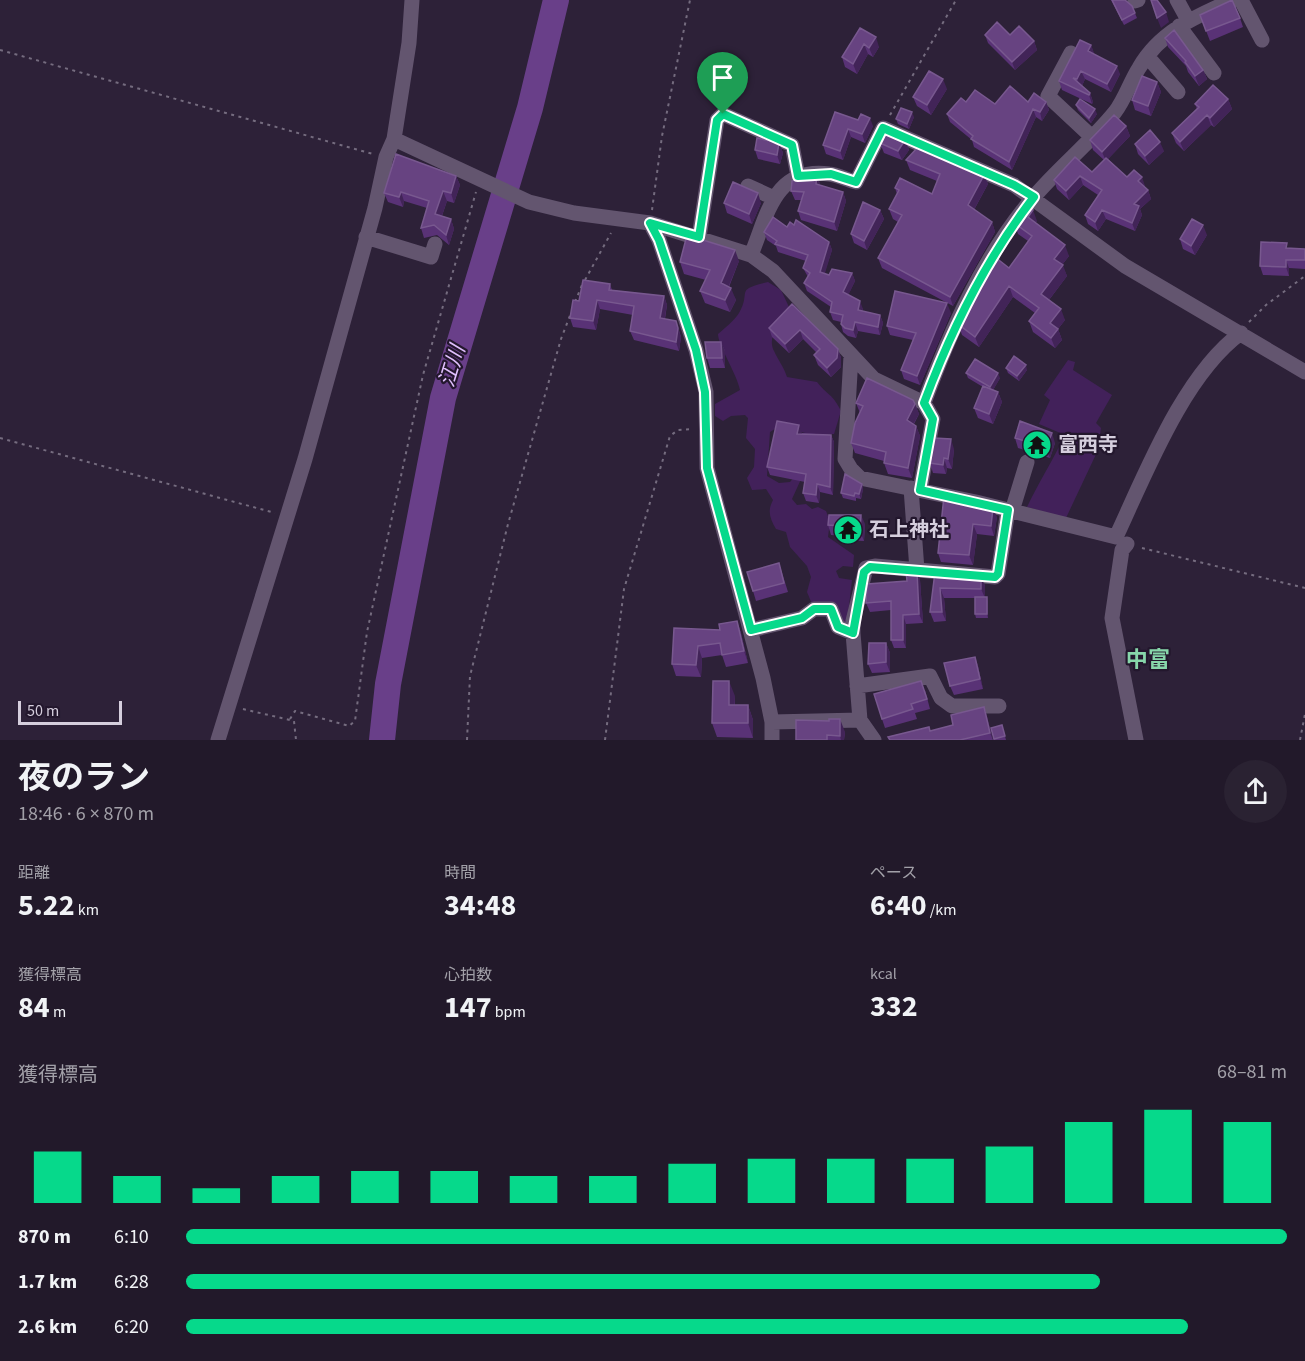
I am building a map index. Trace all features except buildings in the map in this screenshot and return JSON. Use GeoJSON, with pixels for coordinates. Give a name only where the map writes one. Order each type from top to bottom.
{"type":"FeatureCollection","features":[{"type":"Feature","properties":{"kind":"street"},"geometry":{"type":"LineString","coordinates":[[218,740],[286,516],[366,237],[386,157],[394,139],[409,43],[412,0]]}},
{"type":"Feature","properties":{"kind":"street"},"geometry":{"type":"LineString","coordinates":[[1178,0],[1184,23],[1214,73]]}},
{"type":"Feature","properties":{"kind":"street"},"geometry":{"type":"LineString","coordinates":[[924,403],[965,306],[1005,234],[1034,197],[1093,138],[1117,110],[1147,56],[1184,23],[1233,0]]}},
{"type":"Feature","properties":{"kind":"street"},"geometry":{"type":"LineString","coordinates":[[1241,0],[1262,40]]}},
{"type":"Feature","properties":{"kind":"street"},"geometry":{"type":"LineString","coordinates":[[1071,53],[1048,96],[1093,138]]}},
{"type":"Feature","properties":{"kind":"street"},"geometry":{"type":"LineString","coordinates":[[1147,56],[1178,93]]}},
{"type":"Feature","properties":{"kind":"street"},"geometry":{"type":"LineString","coordinates":[[699,237],[717,120],[723,114],[792,145],[798,176]]}},
{"type":"Feature","properties":{"kind":"street"},"geometry":{"type":"LineString","coordinates":[[751,255],[774,198],[781,188],[798,176],[831,174],[856,182],[883,128],[1014,185],[1034,197],[1125,266],[1305,372]]}},
{"type":"Feature","properties":{"kind":"street"},"geometry":{"type":"LineString","coordinates":[[394,139],[515,197],[574,213],[650,223],[699,237],[751,255],[773,271],[850,356],[874,379],[924,403],[933,419],[916,489],[916,570]]}},
{"type":"Feature","properties":{"kind":"street"},"geometry":{"type":"LineString","coordinates":[[748,186],[774,198]]}},
{"type":"Feature","properties":{"kind":"street"},"geometry":{"type":"LineString","coordinates":[[650,223],[659,240],[696,350],[705,392],[707,468],[751,630],[772,722],[772,740]]}},
{"type":"Feature","properties":{"kind":"street"},"geometry":{"type":"LineString","coordinates":[[366,237],[431,256],[435,244]]}},
{"type":"Feature","properties":{"kind":"street"},"geometry":{"type":"LineString","coordinates":[[1136,740],[1112,618],[1122,541],[1147,470],[1196,381],[1226,344],[1241,333]]}},
{"type":"Feature","properties":{"kind":"street"},"geometry":{"type":"LineString","coordinates":[[850,356],[845,459],[860,478],[1010,511],[1122,541]]}},
{"type":"Feature","properties":{"kind":"street"},"geometry":{"type":"LineString","coordinates":[[874,740],[860,720],[853,633],[853,621],[866,568],[995,577],[998,574],[1010,511],[1027,462]]}},
{"type":"Feature","properties":{"kind":"street"},"geometry":{"type":"LineString","coordinates":[[751,630],[802,618],[814,609],[828,608],[832,611],[838,627],[853,633]]}},
{"type":"Feature","properties":{"kind":"street"},"geometry":{"type":"LineString","coordinates":[[857,686],[930,676],[941,698],[952,706],[999,706]]}},
{"type":"Feature","properties":{"kind":"street"},"geometry":{"type":"LineString","coordinates":[[772,722],[860,720]]}},
{"type":"Feature","properties":{"kind":"path"},"geometry":{"type":"LineString","coordinates":[[650,223],[662,136],[690,0]]}},
{"type":"Feature","properties":{"kind":"path"},"geometry":{"type":"LineString","coordinates":[[883,128],[956,0]]}},
{"type":"Feature","properties":{"kind":"path"},"geometry":{"type":"LineString","coordinates":[[0,50],[386,157]]}},
{"type":"Feature","properties":{"kind":"path"},"geometry":{"type":"LineString","coordinates":[[290,719],[295,711],[349,726],[355,721],[367,632],[423,375],[468,210],[485,183]]}},
{"type":"Feature","properties":{"kind":"path"},"geometry":{"type":"LineString","coordinates":[[575,303],[596,256],[620,220]]}},
{"type":"Feature","properties":{"kind":"path"},"geometry":{"type":"LineString","coordinates":[[1241,333],[1266,305],[1305,276]]}},
{"type":"Feature","properties":{"kind":"path"},"geometry":{"type":"LineString","coordinates":[[467,740],[470,676],[508,524],[561,339],[571,312]]}},
{"type":"Feature","properties":{"kind":"path"},"geometry":{"type":"LineString","coordinates":[[605,740],[624,589],[663,453],[670,436],[678,430],[705,428]]}},
{"type":"Feature","properties":{"kind":"path"},"geometry":{"type":"LineString","coordinates":[[0,438],[286,516]]}},
{"type":"Feature","properties":{"kind":"path"},"geometry":{"type":"LineString","coordinates":[[1122,541],[1305,588]]}},
{"type":"Feature","properties":{"kind":"path"},"geometry":{"type":"LineString","coordinates":[[228,706],[290,719],[297,724],[296,740]]}},
{"type":"Feature","properties":{"kind":"path"},"geometry":{"type":"LineString","coordinates":[[1300,740],[1305,714]]}},
{"type":"Feature","properties":{"kind":"shaded area"},"geometry":{"type":"Polygon","coordinates":[[[768,282],[781,290],[789,307],[772,339],[774,351],[787,377],[817,382],[833,398],[841,411],[834,434],[810,434],[778,427],[770,432],[767,476],[779,483],[790,482],[796,475],[802,477],[792,499],[797,505],[806,504],[812,509],[818,507],[826,511],[830,521],[828,537],[854,555],[853,567],[843,566],[836,571],[839,578],[852,580],[847,623],[834,631],[825,614],[812,604],[807,592],[811,577],[807,566],[790,547],[786,532],[776,529],[772,522],[770,511],[773,500],[766,489],[752,490],[747,478],[754,467],[755,449],[746,438],[748,418],[745,415],[731,416],[723,421],[715,416],[715,404],[740,390],[718,334],[739,313],[743,306],[745,292],[751,287],[768,282]]]}},
{"type":"Feature","properties":{"kind":"shaded area"},"geometry":{"type":"Polygon","coordinates":[[[1068,360],[1075,362],[1073,370],[1112,395],[1096,423],[1101,428],[1098,450],[1066,518],[1027,507],[1065,435],[1039,424],[1050,400],[1044,395],[1068,360]]]}},
{"type":"Feature","properties":{"kind":"waterway","name":"江川"},"geometry":{"type":"LineString","coordinates":[[382,740],[388,684],[443,398],[530,108],[556,0]]}},
{"type":"Feature","properties":{"kind":"place","name":"富西寺"},"geometry":{"type":"Point","coordinates":[1037,445]}},
{"type":"Feature","properties":{"kind":"place","name":"石上神社"},"geometry":{"type":"Point","coordinates":[848,530]}},
{"type":"Feature","properties":{"kind":"district","name":"中富"},"geometry":{"type":"Point","coordinates":[1148,660]}},
{"type":"Feature","properties":{"kind":"route"},"geometry":{"type":"LineString","coordinates":[[723,114],[792,145],[798,176],[810,173],[831,174],[856,182],[883,128],[1014,185],[1034,197],[1005,234],[965,306],[924,403],[933,419],[933,426],[920,490],[1008,510],[998,574],[995,577],[870,567],[864,572],[853,621],[853,633],[838,627],[831,609],[828,608],[814,609],[802,618],[751,630],[707,468],[705,392],[696,350],[659,240],[650,223],[699,237],[717,120],[723,114]]}}]}
